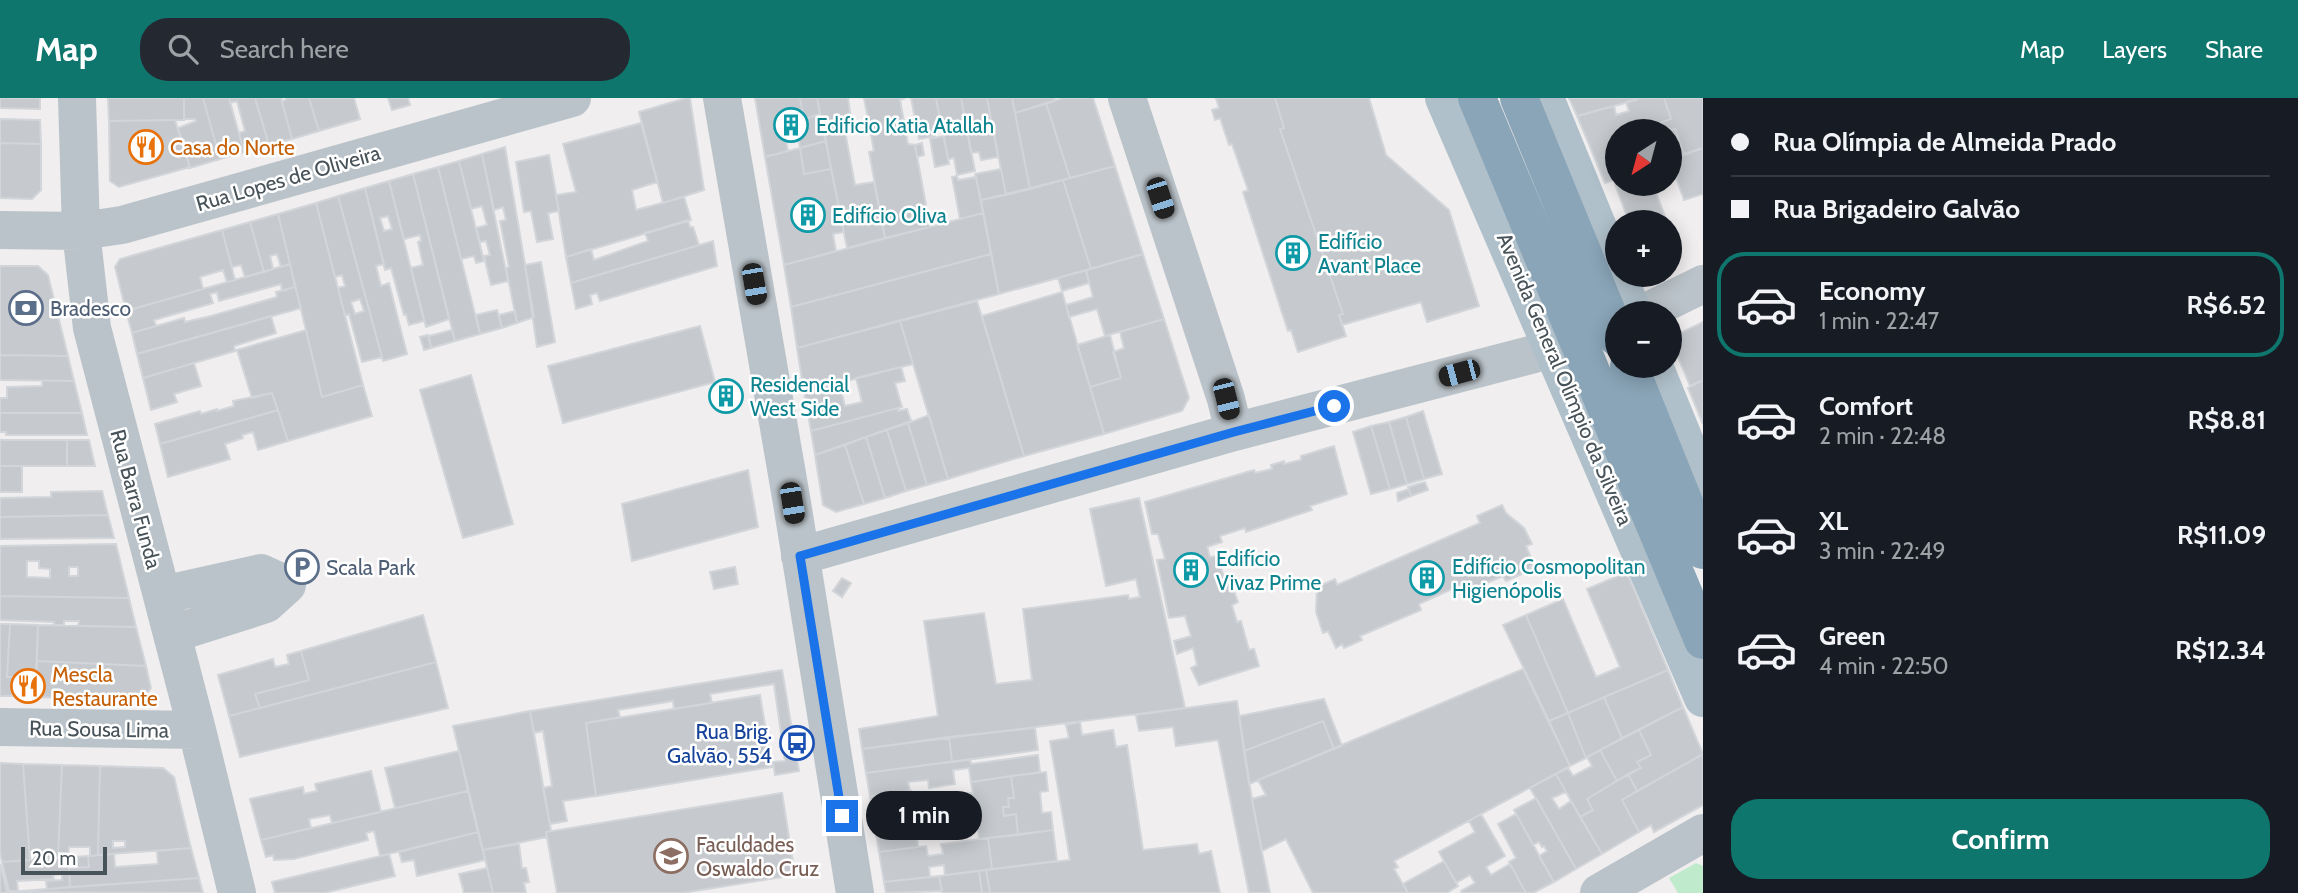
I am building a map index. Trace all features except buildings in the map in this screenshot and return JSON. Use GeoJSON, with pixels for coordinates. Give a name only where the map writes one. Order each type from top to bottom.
{"type":"FeatureCollection","features":[{"type":"Feature","properties":{"kind":"highway"},"geometry":{"type":"LineString","coordinates":[[1476,98],[1703,640]]}},
{"type":"Feature","properties":{"kind":"highway"},"geometry":{"type":"LineString","coordinates":[[1519,98],[1605,308]]}},
{"type":"Feature","properties":{"kind":"highway"},"geometry":{"type":"LineString","coordinates":[[1634,378],[1703,550]]}},
{"type":"Feature","properties":{"kind":"main road","name":"Avenida General Olímpio da Silveira"},"geometry":{"type":"LineString","coordinates":[[1444,98],[1703,698]]}},
{"type":"Feature","properties":{"kind":"main road"},"geometry":{"type":"LineString","coordinates":[[1545,98],[1628,301]]}},
{"type":"Feature","properties":{"kind":"main road"},"geometry":{"type":"LineString","coordinates":[[1659,378],[1703,486]]}},
{"type":"Feature","properties":{"kind":"street","name":"Rua Barra Funda"},"geometry":{"type":"LineString","coordinates":[[77,98],[81,231],[92,328],[237,893]]}},
{"type":"Feature","properties":{"kind":"street","name":"Rua Lopes de Oliveira"},"geometry":{"type":"LineString","coordinates":[[0,230],[81,231],[122,225],[572,98]]}},
{"type":"Feature","properties":{"kind":"street"},"geometry":{"type":"LineString","coordinates":[[723,98],[855,893]]}},
{"type":"Feature","properties":{"kind":"street"},"geometry":{"type":"LineString","coordinates":[[1127,98],[1226,399],[1234,432]]}},
{"type":"Feature","properties":{"kind":"street"},"geometry":{"type":"LineString","coordinates":[[1668,301],[1703,284]]}},
{"type":"Feature","properties":{"kind":"street"},"geometry":{"type":"LineString","coordinates":[[800,556],[1234,432],[1552,348],[1605,329]]}},
{"type":"Feature","properties":{"kind":"street"},"geometry":{"type":"LineString","coordinates":[[162,595],[261,573],[287,585],[266,604],[172,634]]}},
{"type":"Feature","properties":{"kind":"street","name":"Rua Sousa Lima"},"geometry":{"type":"LineString","coordinates":[[0,727],[197,730]]}},
{"type":"Feature","properties":{"kind":"street"},"geometry":{"type":"LineString","coordinates":[[1599,893],[1703,833]]}},
{"type":"Feature","properties":{"kind":"green space"},"geometry":{"type":"Polygon","coordinates":[[[1696,863],[1703,866],[1703,893],[1678,893],[1669,878],[1696,863]]]}},
{"type":"Feature","properties":{"kind":"place","name":"Edificio Katia Atallah"},"geometry":{"type":"Point","coordinates":[791,125]}},
{"type":"Feature","properties":{"kind":"place","name":"Casa do Norte"},"geometry":{"type":"Point","coordinates":[146,147]}},
{"type":"Feature","properties":{"kind":"place","name":"Edifício Oliva"},"geometry":{"type":"Point","coordinates":[808,215]}},
{"type":"Feature","properties":{"kind":"place","name":"Edifício Avant Place"},"geometry":{"type":"Point","coordinates":[1293,253]}},
{"type":"Feature","properties":{"kind":"place","name":"Bradesco"},"geometry":{"type":"Point","coordinates":[26,308]}},
{"type":"Feature","properties":{"kind":"place","name":"Residencial West Side"},"geometry":{"type":"Point","coordinates":[726,396]}},
{"type":"Feature","properties":{"kind":"place","name":"Scala Park"},"geometry":{"type":"Point","coordinates":[302,567]}},
{"type":"Feature","properties":{"kind":"place","name":"Edifício Vivaz Prime"},"geometry":{"type":"Point","coordinates":[1191,570]}},
{"type":"Feature","properties":{"kind":"place","name":"Edifício Cosmopolitan Higienópolis"},"geometry":{"type":"Point","coordinates":[1427,578]}},
{"type":"Feature","properties":{"kind":"place","name":"Mescla Restaurante"},"geometry":{"type":"Point","coordinates":[28,686]}},
{"type":"Feature","properties":{"kind":"place","name":"Rua Brig. Galvão, 554"},"geometry":{"type":"Point","coordinates":[797,743]}},
{"type":"Feature","properties":{"kind":"place","name":"Faculdades Oswaldo Cruz"},"geometry":{"type":"Point","coordinates":[671,856]}},
{"type":"Feature","properties":{"kind":"route"},"geometry":{"type":"LineString","coordinates":[[842,816],[800,556],[1334,406]]}}]}
